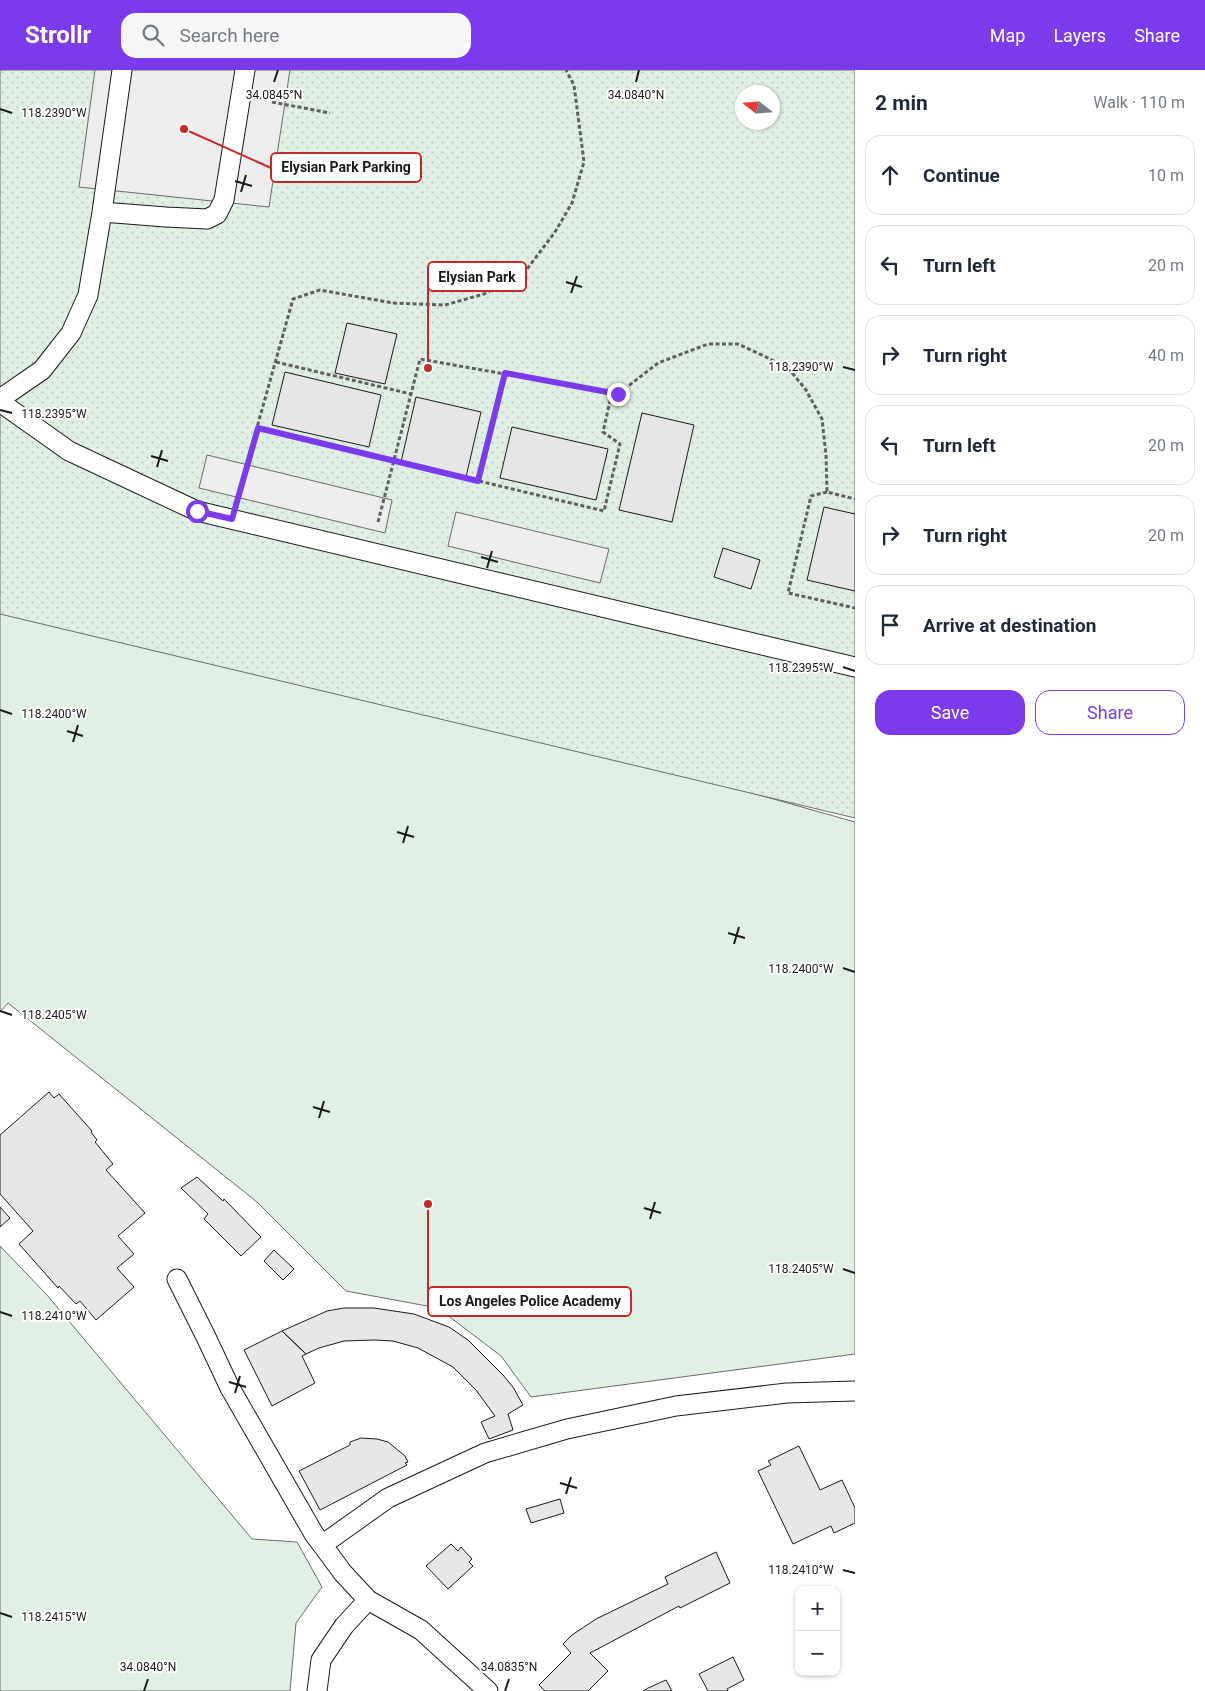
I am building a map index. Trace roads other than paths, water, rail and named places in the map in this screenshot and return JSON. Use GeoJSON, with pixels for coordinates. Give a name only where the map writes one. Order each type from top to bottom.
{"type":"FeatureCollection","features":[{"type":"Feature","properties":{"kind":"lane"},"geometry":{"type":"LineString","coordinates":[[122,70],[88,295],[71,333],[42,370],[0,401],[69,451],[197,511],[855,667]]}},
{"type":"Feature","properties":{"kind":"lane"},"geometry":{"type":"LineString","coordinates":[[102,212],[207,218],[217,214],[224,200],[245,70]]}},
{"type":"Feature","properties":{"kind":"lane"},"geometry":{"type":"LineString","coordinates":[[177,1279],[230,1388],[314,1534],[343,1573],[368,1600],[421,1630],[488,1691]]}},
{"type":"Feature","properties":{"kind":"lane"},"geometry":{"type":"LineString","coordinates":[[322,1545],[388,1498],[485,1453],[567,1429],[676,1406],[788,1393],[855,1390]]}},
{"type":"Feature","properties":{"kind":"lane"},"geometry":{"type":"LineString","coordinates":[[317,1691],[321,1660],[344,1626],[368,1600]]}},
{"type":"Feature","properties":{"kind":"place","name":"Elysian Park Parking"},"geometry":{"type":"Point","coordinates":[184,129]}},
{"type":"Feature","properties":{"kind":"place","name":"Elysian Park"},"geometry":{"type":"Point","coordinates":[428,368]}},
{"type":"Feature","properties":{"kind":"place","name":"Los Angeles Police Academy"},"geometry":{"type":"Point","coordinates":[428,1204]}}]}
